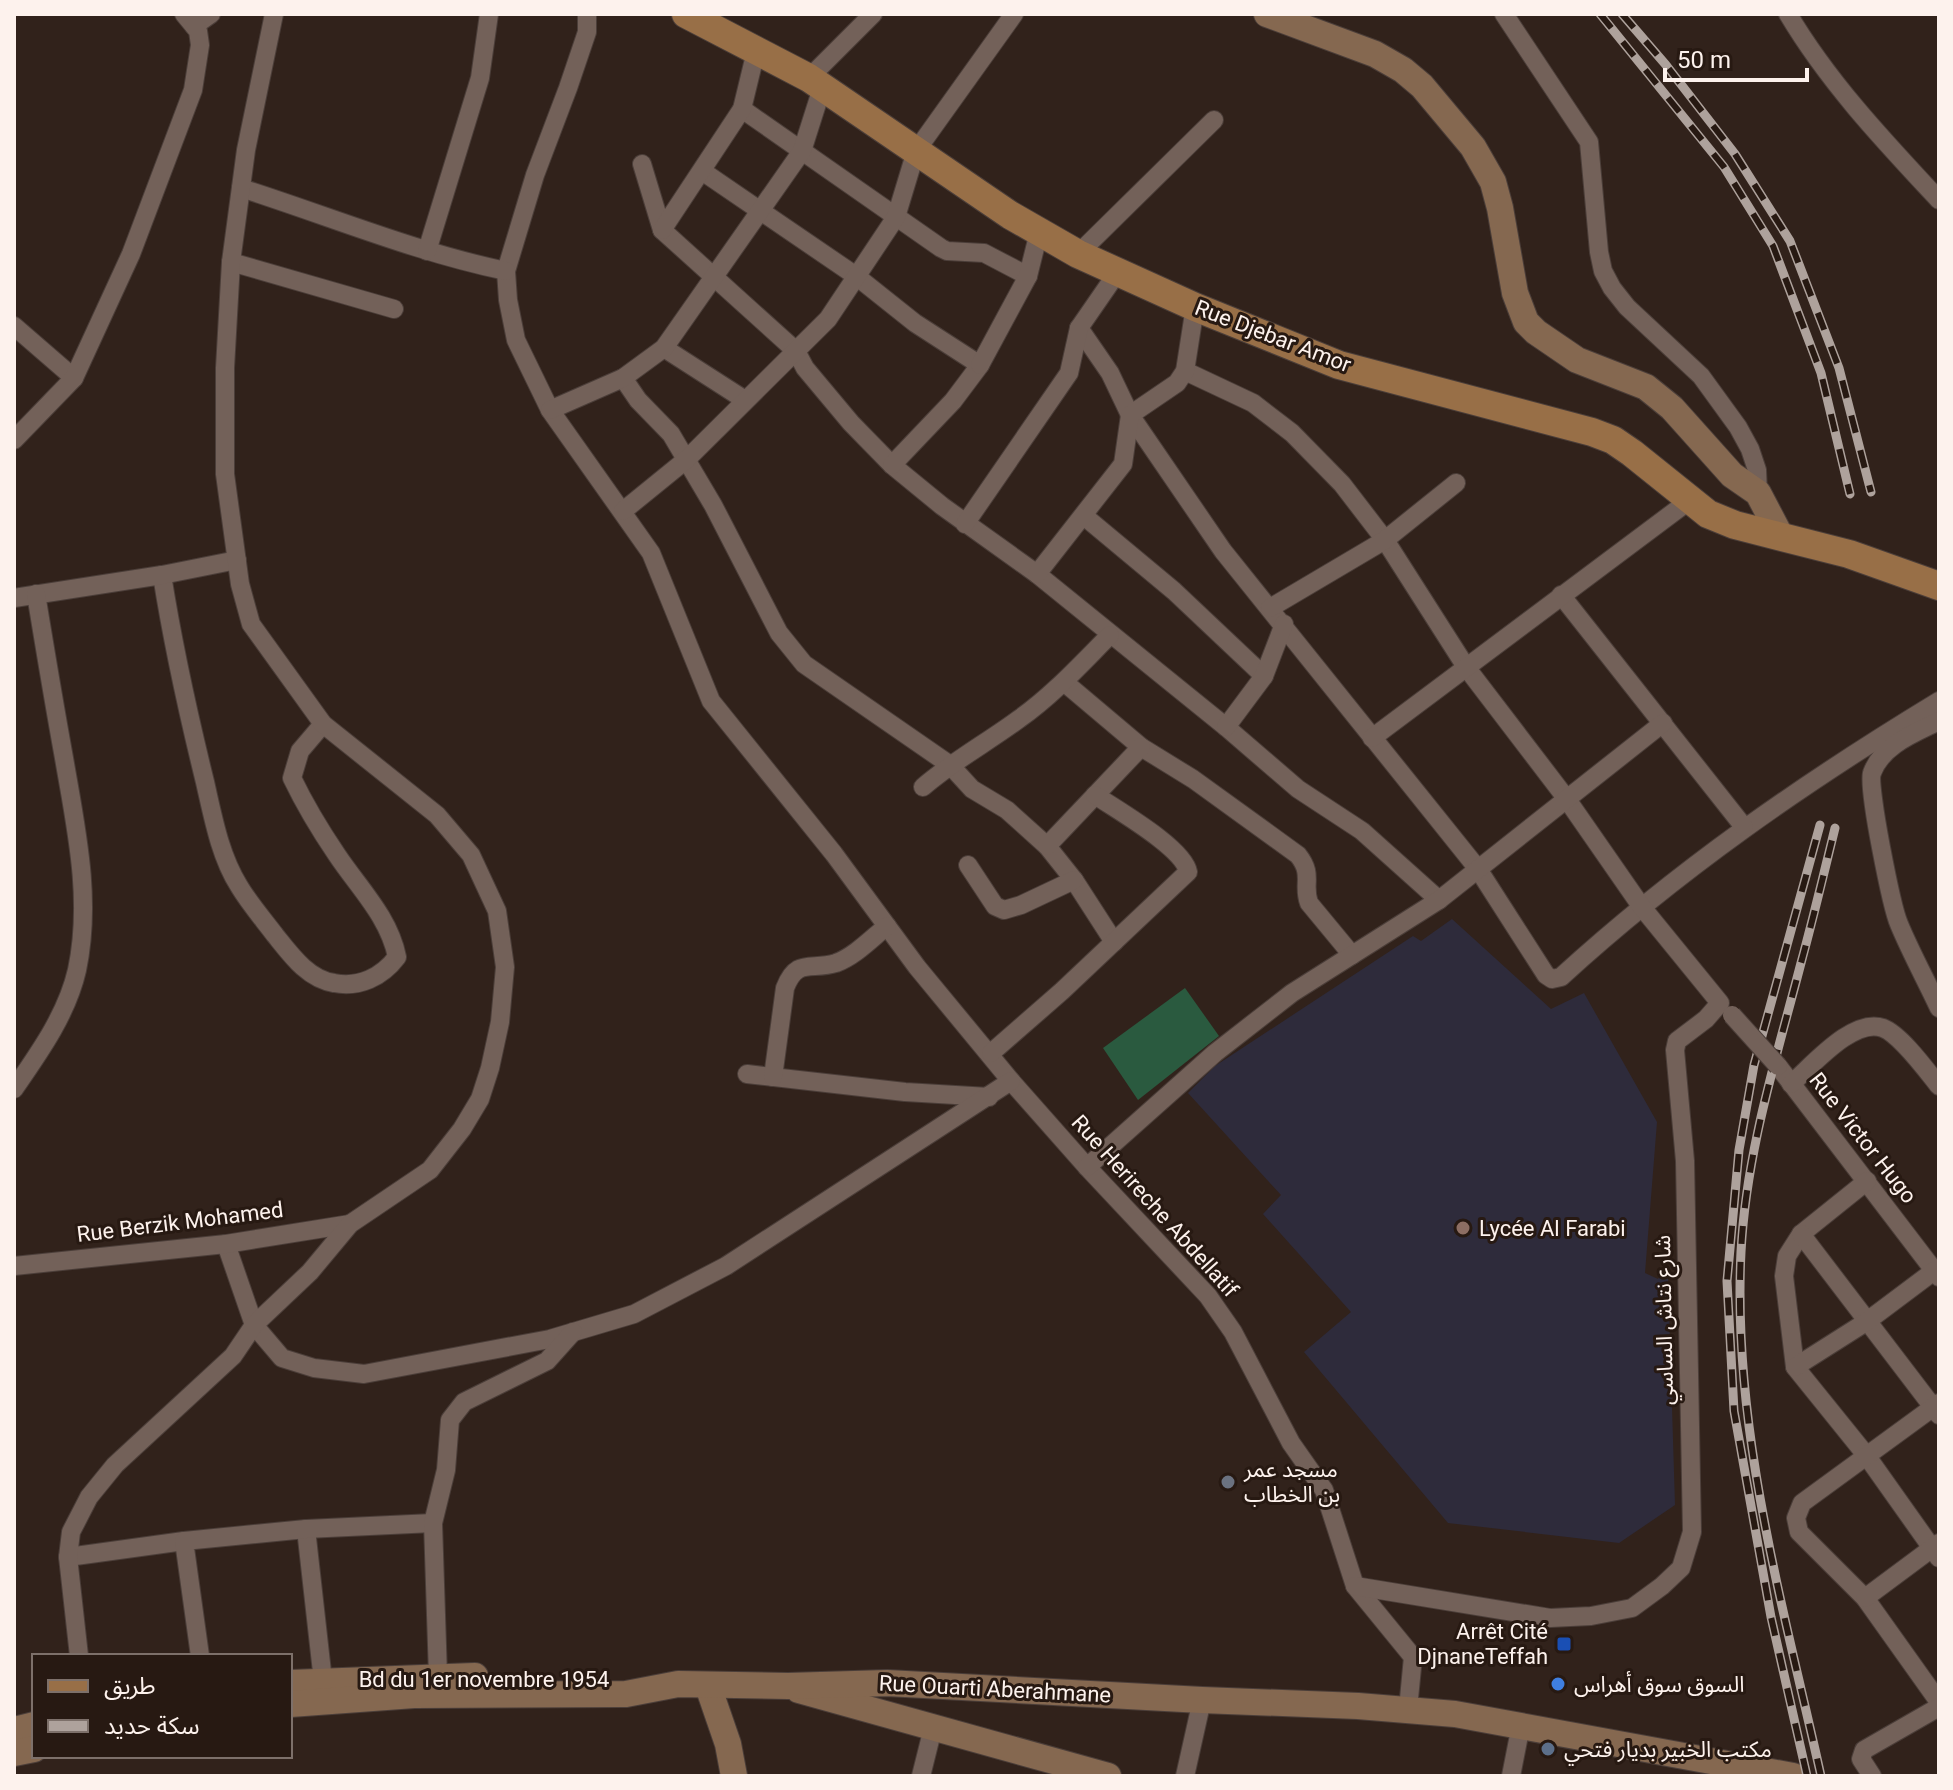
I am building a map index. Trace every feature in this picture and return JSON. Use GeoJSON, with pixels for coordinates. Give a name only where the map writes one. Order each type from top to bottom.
{"type":"FeatureCollection","features":[{"type":"Feature","properties":{"kind":"main road","name":"Rue Djebar Amor"},"geometry":{"type":"LineString","coordinates":[[697,16],[815,83],[1039,232],[1117,273],[1339,365],[1419,384],[1603,436],[1632,453],[1708,514],[1735,525],[1849,554],[1939,586]]}},
{"type":"Feature","properties":{"kind":"street"},"geometry":{"type":"LineString","coordinates":[[14,440],[74,378],[131,254],[193,90],[200,45],[198,31],[189,20],[211,14]]}},
{"type":"Feature","properties":{"kind":"street"},"geometry":{"type":"LineString","coordinates":[[79,1654],[68,1557],[71,1532],[78,1515],[100,1482],[233,1356],[254,1325],[310,1272],[350,1224],[430,1170],[462,1129],[480,1099],[500,1022],[505,967],[497,911],[471,855],[437,815],[323,724],[251,624],[237,560],[225,474],[225,368],[231,262],[246,150],[274,14]]}},
{"type":"Feature","properties":{"kind":"street"},"geometry":{"type":"LineString","coordinates":[[427,251],[480,78],[489,14]]}},
{"type":"Feature","properties":{"kind":"street"},"geometry":{"type":"LineString","coordinates":[[241,188],[427,251],[506,271],[535,175],[587,32],[587,14]]}},
{"type":"Feature","properties":{"kind":"street"},"geometry":{"type":"LineString","coordinates":[[550,410],[623,378],[664,348],[802,151],[815,83],[873,14]]}},
{"type":"Feature","properties":{"kind":"street"},"geometry":{"type":"LineString","coordinates":[[623,511],[687,459],[828,319],[896,217],[916,151],[1014,14]]}},
{"type":"Feature","properties":{"kind":"street"},"geometry":{"type":"LineString","coordinates":[[1267,14],[1375,54],[1403,70],[1422,86],[1473,147],[1493,182],[1515,293],[1526,322],[1577,360],[1646,387],[1672,408],[1740,482],[1758,493]]}},
{"type":"Feature","properties":{"kind":"street"},"geometry":{"type":"LineString","coordinates":[[1504,14],[1589,142],[1603,271],[1612,288],[1627,307],[1701,376],[1738,427],[1757,470],[1758,493],[1780,535]]}},
{"type":"Feature","properties":{"kind":"street"},"geometry":{"type":"LineString","coordinates":[[1788,14],[1827,75],[1939,200]]}},
{"type":"Feature","properties":{"kind":"street"},"geometry":{"type":"LineString","coordinates":[[662,230],[742,109],[756,51]]}},
{"type":"Feature","properties":{"kind":"street"},"geometry":{"type":"LineString","coordinates":[[742,109],[947,251],[984,253],[1028,276]]}},
{"type":"Feature","properties":{"kind":"street"},"geometry":{"type":"LineString","coordinates":[[1078,254],[1214,120]]}},
{"type":"Feature","properties":{"kind":"street"},"geometry":{"type":"LineString","coordinates":[[642,164],[662,230],[796,351],[805,368],[851,423],[892,465],[965,524],[1037,574],[1298,789],[1362,831],[1439,900]]}},
{"type":"Feature","properties":{"kind":"street"},"geometry":{"type":"LineString","coordinates":[[702,171],[856,276],[915,323],[980,365]]}},
{"type":"Feature","properties":{"kind":"street"},"geometry":{"type":"LineString","coordinates":[[892,465],[953,401],[980,365],[1028,276],[1039,232]]}},
{"type":"Feature","properties":{"kind":"street"},"geometry":{"type":"LineString","coordinates":[[231,262],[394,309]]}},
{"type":"Feature","properties":{"kind":"street","name":"Rue Herireche Abdellatif"},"geometry":{"type":"LineString","coordinates":[[506,271],[516,340],[550,410],[651,553],[711,701],[768,769],[917,967],[1011,1081],[1208,1296],[1233,1332],[1291,1443],[1324,1490],[1355,1586],[1413,1657],[1408,1709]]}},
{"type":"Feature","properties":{"kind":"street"},"geometry":{"type":"LineString","coordinates":[[965,524],[1069,373],[1079,328],[1117,273]]}},
{"type":"Feature","properties":{"kind":"street"},"geometry":{"type":"LineString","coordinates":[[1037,574],[1123,464],[1130,415],[1177,383],[1185,371],[1195,307]]}},
{"type":"Feature","properties":{"kind":"street"},"geometry":{"type":"LineString","coordinates":[[14,326],[74,378]]}},
{"type":"Feature","properties":{"kind":"street"},"geometry":{"type":"LineString","coordinates":[[1079,328],[1110,373],[1130,415],[1223,551],[1478,869],[1546,975],[1552,979],[1561,977],[1641,906],[1744,827],[1939,701]]}},
{"type":"Feature","properties":{"kind":"street"},"geometry":{"type":"LineString","coordinates":[[664,348],[745,400]]}},
{"type":"Feature","properties":{"kind":"street"},"geometry":{"type":"LineString","coordinates":[[1185,371],[1253,403],[1292,433],[1342,484],[1385,540],[1466,667],[1566,798],[1641,906],[1726,1009]]}},
{"type":"Feature","properties":{"kind":"street"},"geometry":{"type":"LineString","coordinates":[[623,378],[638,400],[671,434],[687,459],[779,633],[804,664],[950,765],[972,789],[1007,810],[1047,846],[1074,880],[1114,942]]}},
{"type":"Feature","properties":{"kind":"street"},"geometry":{"type":"LineString","coordinates":[[1270,608],[1385,540],[1456,483]]}},
{"type":"Feature","properties":{"kind":"street"},"geometry":{"type":"LineString","coordinates":[[1372,738],[1690,500]]}},
{"type":"Feature","properties":{"kind":"street"},"geometry":{"type":"LineString","coordinates":[[1084,516],[1174,591],[1264,676]]}},
{"type":"Feature","properties":{"kind":"street"},"geometry":{"type":"LineString","coordinates":[[14,598],[237,560]]}},
{"type":"Feature","properties":{"kind":"street"},"geometry":{"type":"LineString","coordinates":[[162,575],[183,694],[218,836],[238,884],[304,968],[319,981],[345,985],[368,981],[389,968],[397,957],[384,919],[335,853],[304,804],[292,778],[300,751],[323,724]]}},
{"type":"Feature","properties":{"kind":"street"},"geometry":{"type":"LineString","coordinates":[[14,1089],[41,1050],[69,994],[77,971],[83,911],[79,845],[36,594]]}},
{"type":"Feature","properties":{"kind":"street"},"geometry":{"type":"LineString","coordinates":[[1561,595],[1744,827]]}},
{"type":"Feature","properties":{"kind":"street"},"geometry":{"type":"LineString","coordinates":[[1226,727],[1264,676],[1284,624]]}},
{"type":"Feature","properties":{"kind":"street"},"geometry":{"type":"LineString","coordinates":[[923,787],[1019,719],[1064,682],[1110,635]]}},
{"type":"Feature","properties":{"kind":"street"},"geometry":{"type":"LineString","coordinates":[[1064,682],[1141,747],[1193,779],[1298,855],[1308,872],[1306,894],[1309,903],[1352,955]]}},
{"type":"Feature","properties":{"kind":"street"},"geometry":{"type":"LineString","coordinates":[[1939,721],[1901,739],[1883,756],[1871,774],[1873,803],[1897,921],[1939,1008]]}},
{"type":"Feature","properties":{"kind":"street"},"geometry":{"type":"LineString","coordinates":[[1087,1167],[1215,1053],[1292,993],[1439,900],[1663,723]]}},
{"type":"Feature","properties":{"kind":"street"},"geometry":{"type":"LineString","coordinates":[[1047,846],[1141,747]]}},
{"type":"Feature","properties":{"kind":"street"},"geometry":{"type":"LineString","coordinates":[[991,1053],[1184,878],[1188,868],[1150,831],[1095,795]]}},
{"type":"Feature","properties":{"kind":"street"},"geometry":{"type":"LineString","coordinates":[[968,865],[995,906],[1004,910],[1074,880]]}},
{"type":"Feature","properties":{"kind":"street"},"geometry":{"type":"LineString","coordinates":[[773,1077],[785,988],[790,976],[798,968],[836,963],[887,926]]}},
{"type":"Feature","properties":{"kind":"street","name":"Rue Victor Hugo"},"geometry":{"type":"LineString","coordinates":[[1726,1009],[1778,1066],[1936,1274]]}},
{"type":"Feature","properties":{"kind":"street","name":"شارع نتاش الساسي"},"geometry":{"type":"LineString","coordinates":[[1355,1586],[1550,1618],[1591,1616],[1632,1608],[1681,1568],[1692,1532],[1685,1161],[1675,1050],[1677,1041],[1706,1019],[1726,1009]]}},
{"type":"Feature","properties":{"kind":"street"},"geometry":{"type":"LineString","coordinates":[[1791,1084],[1843,1037],[1865,1026],[1884,1028],[1912,1052],[1939,1086]]}},
{"type":"Feature","properties":{"kind":"street"},"geometry":{"type":"LineString","coordinates":[[747,1074],[905,1092],[989,1097]]}},
{"type":"Feature","properties":{"kind":"street"},"geometry":{"type":"LineString","coordinates":[[226,1244],[254,1325],[282,1358],[314,1368],[364,1374],[411,1367],[573,1332],[634,1314],[726,1266],[1011,1081]]}},
{"type":"Feature","properties":{"kind":"street"},"geometry":{"type":"LineString","coordinates":[[1865,1598],[1937,1550],[1795,1367],[1784,1276],[1787,1256],[1801,1234],[1867,1181]]}},
{"type":"Feature","properties":{"kind":"street","name":"Rue Berzik Mohamed"},"geometry":{"type":"LineString","coordinates":[[14,1266],[226,1244],[350,1224]]}},
{"type":"Feature","properties":{"kind":"street"},"geometry":{"type":"LineString","coordinates":[[1801,1234],[1866,1322],[1937,1409],[1866,1455],[1802,1503],[1796,1518],[1799,1532],[1865,1598],[1939,1704],[1864,1750],[1861,1759],[1872,1776]]}},
{"type":"Feature","properties":{"kind":"street"},"geometry":{"type":"LineString","coordinates":[[1795,1367],[1936,1274]]}},
{"type":"Feature","properties":{"kind":"street"},"geometry":{"type":"LineString","coordinates":[[438,1676],[433,1523],[446,1470],[450,1420],[464,1402],[547,1361],[573,1332]]}},
{"type":"Feature","properties":{"kind":"street"},"geometry":{"type":"LineString","coordinates":[[68,1557],[306,1529],[433,1523]]}},
{"type":"Feature","properties":{"kind":"street"},"geometry":{"type":"LineString","coordinates":[[306,1529],[323,1681]]}},
{"type":"Feature","properties":{"kind":"street"},"geometry":{"type":"LineString","coordinates":[[184,1541],[200,1654]]}},
{"type":"Feature","properties":{"kind":"street","name":"Bd du 1er novembre 1954"},"geometry":{"type":"LineString","coordinates":[[292,1683],[438,1676],[622,1678],[678,1684]]}},
{"type":"Feature","properties":{"kind":"street","name":"Rue Ouarti Aberahmane"},"geometry":{"type":"LineString","coordinates":[[678,1684],[788,1686],[887,1683],[1408,1709],[1521,1725],[1761,1773],[1793,1776]]}},
{"type":"Feature","properties":{"kind":"street"},"geometry":{"type":"LineString","coordinates":[[292,1704],[428,1694],[626,1694],[678,1684]]}},
{"type":"Feature","properties":{"kind":"street"},"geometry":{"type":"LineString","coordinates":[[708,1686],[728,1744],[734,1776]]}},
{"type":"Feature","properties":{"kind":"street"},"geometry":{"type":"LineString","coordinates":[[788,1686],[813,1696],[1108,1776]]}},
{"type":"Feature","properties":{"kind":"street"},"geometry":{"type":"LineString","coordinates":[[1185,1776],[1202,1700]]}},
{"type":"Feature","properties":{"kind":"street"},"geometry":{"type":"LineString","coordinates":[[1511,1776],[1521,1725]]}},
{"type":"Feature","properties":{"kind":"street"},"geometry":{"type":"LineString","coordinates":[[921,1776],[933,1728]]}},
{"type":"Feature","properties":{"kind":"shaded area","name":"Lycée Al Farabi"},"geometry":{"type":"Polygon","coordinates":[[[1452,919],[1551,1009],[1584,993],[1657,1122],[1645,1273],[1658,1279],[1661,1274],[1668,1276],[1675,1505],[1619,1543],[1448,1523],[1304,1352],[1351,1312],[1263,1214],[1281,1195],[1188,1093],[1215,1066],[1413,936],[1421,941],[1452,919]]]}},
{"type":"Feature","properties":{"kind":"green space"},"geometry":{"type":"Polygon","coordinates":[[[1185,988],[1219,1036],[1138,1100],[1103,1048],[1185,988]]]}},
{"type":"Feature","properties":{"kind":"railway"},"geometry":{"type":"LineString","coordinates":[[1600,14],[1724,167],[1773,246],[1821,373],[1850,494]]}},
{"type":"Feature","properties":{"kind":"railway"},"geometry":{"type":"LineString","coordinates":[[1622,14],[1735,154],[1790,241],[1839,368],[1871,492]]}},
{"type":"Feature","properties":{"kind":"railway"},"geometry":{"type":"LineString","coordinates":[[1807,1776],[1771,1617],[1734,1411],[1727,1281],[1739,1150],[1754,1065],[1820,825]]}},
{"type":"Feature","properties":{"kind":"railway"},"geometry":{"type":"LineString","coordinates":[[1821,1776],[1763,1516],[1744,1384],[1740,1318],[1744,1215],[1756,1142],[1835,828]]}},
{"type":"Feature","properties":{"kind":"place","name":"Lycée Al Farabi"},"geometry":{"type":"Point","coordinates":[1463,1228]}},
{"type":"Feature","properties":{"kind":"place","name":"مسجد عمر بن الخطاب"},"geometry":{"type":"Point","coordinates":[1228,1482]}},
{"type":"Feature","properties":{"kind":"place","name":"Arrêt Cité DjnaneTeffah"},"geometry":{"type":"Point","coordinates":[1564,1644]}},
{"type":"Feature","properties":{"kind":"place","name":"السوق سوق أهراس"},"geometry":{"type":"Point","coordinates":[1558,1684]}},
{"type":"Feature","properties":{"kind":"place","name":"مكتب الخبير بديار فتحي"},"geometry":{"type":"Point","coordinates":[1548,1749]}}]}
